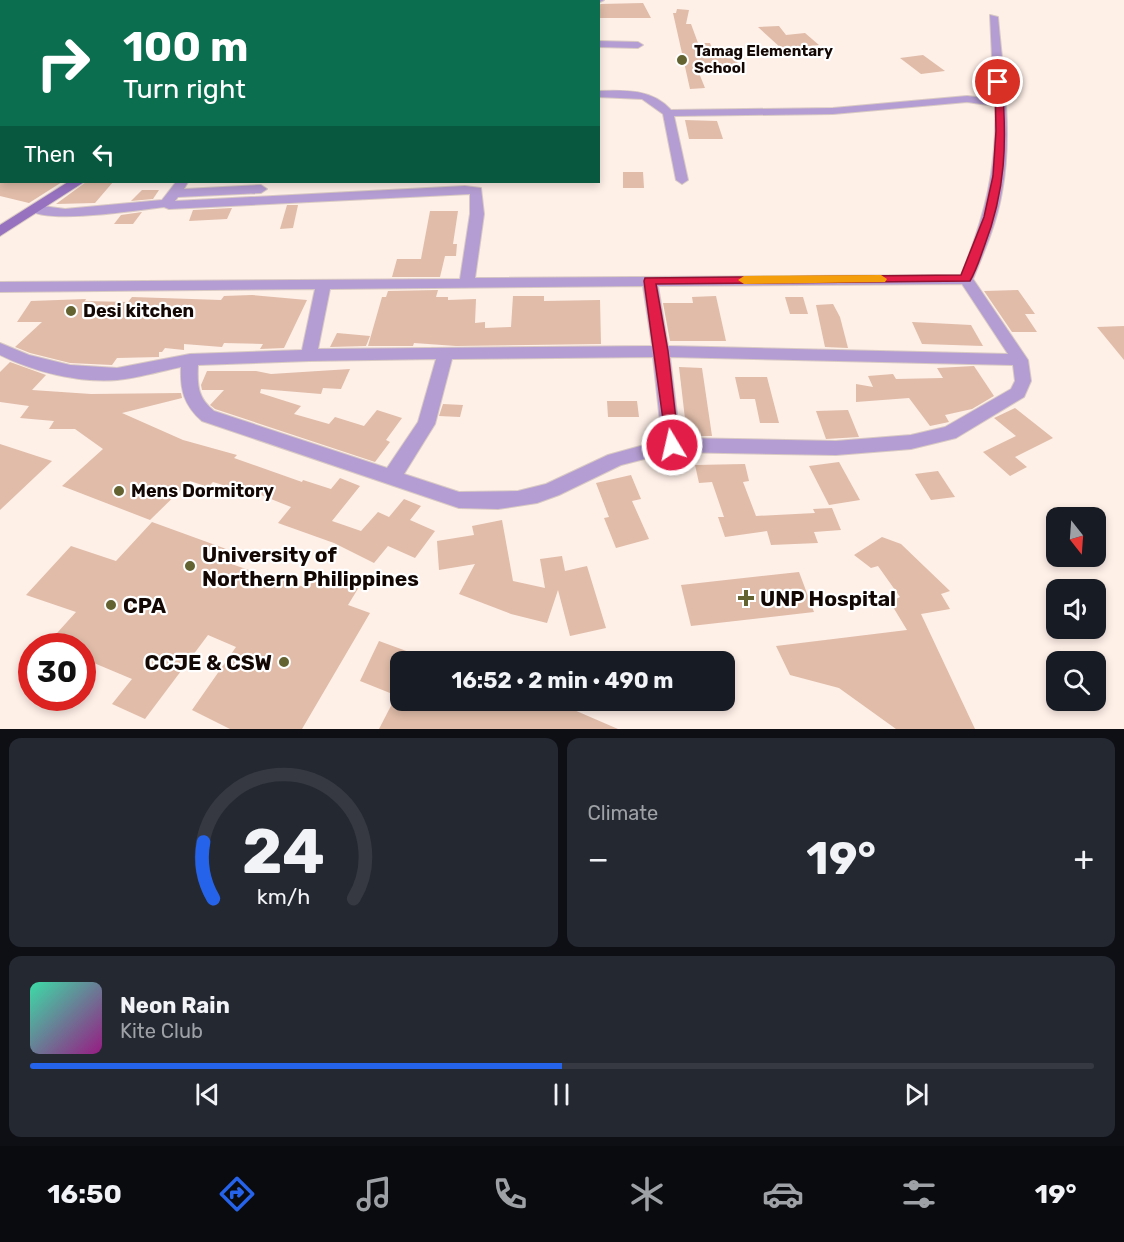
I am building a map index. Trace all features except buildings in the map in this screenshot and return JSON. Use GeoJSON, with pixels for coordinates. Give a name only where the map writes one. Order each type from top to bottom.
{"type":"FeatureCollection","features":[{"type":"Feature","properties":{"kind":"main road"},"geometry":{"type":"LineString","coordinates":[[0,232],[75,183]]}},
{"type":"Feature","properties":{"kind":"street"},"geometry":{"type":"LineString","coordinates":[[966,279],[990,217],[996,186],[1001,131],[993,17]]}},
{"type":"Feature","properties":{"kind":"street"},"geometry":{"type":"LineString","coordinates":[[600,44],[638,45]]}},
{"type":"Feature","properties":{"kind":"street"},"geometry":{"type":"LineString","coordinates":[[600,94],[644,95],[660,103],[668,113],[682,180]]}},
{"type":"Feature","properties":{"kind":"street"},"geometry":{"type":"LineString","coordinates":[[668,113],[833,111],[967,99],[1000,104]]}},
{"type":"Feature","properties":{"kind":"street"},"geometry":{"type":"LineString","coordinates":[[35,209],[65,213],[97,211],[174,192],[261,189]]}},
{"type":"Feature","properties":{"kind":"street"},"geometry":{"type":"LineString","coordinates":[[174,192],[180,205],[471,190],[476,192],[478,202],[467,283]]}},
{"type":"Feature","properties":{"kind":"street"},"geometry":{"type":"LineString","coordinates":[[0,302],[5,287],[966,279]]}},
{"type":"Feature","properties":{"kind":"street"},"geometry":{"type":"LineString","coordinates":[[190,360],[191,399],[196,407],[208,416],[459,500],[483,502],[516,500],[558,488],[619,458],[672,445],[836,448],[911,442],[940,435],[978,418],[1018,393],[1023,381],[1020,360],[966,279]]}},
{"type":"Feature","properties":{"kind":"street"},"geometry":{"type":"LineString","coordinates":[[650,281],[672,445]]}},
{"type":"Feature","properties":{"kind":"street"},"geometry":{"type":"LineString","coordinates":[[309,355],[323,285]]}},
{"type":"Feature","properties":{"kind":"street"},"geometry":{"type":"LineString","coordinates":[[0,348],[24,360],[70,371],[117,375],[190,360],[309,355],[661,351],[1020,360]]}},
{"type":"Feature","properties":{"kind":"street"},"geometry":{"type":"LineString","coordinates":[[392,477],[426,424],[435,400],[445,354]]}},
{"type":"Feature","properties":{"kind":"slow traffic"},"geometry":{"type":"LineString","coordinates":[[744,280],[881,279]]}},
{"type":"Feature","properties":{"kind":"place","name":"Tamag Elementary School"},"geometry":{"type":"Point","coordinates":[682,60]}},
{"type":"Feature","properties":{"kind":"place","name":"Desi kitchen"},"geometry":{"type":"Point","coordinates":[71,311]}},
{"type":"Feature","properties":{"kind":"place","name":"Mens Dormitory"},"geometry":{"type":"Point","coordinates":[119,491]}},
{"type":"Feature","properties":{"kind":"place","name":"University of Northern Philippines"},"geometry":{"type":"Point","coordinates":[190,566]}},
{"type":"Feature","properties":{"kind":"place","name":"UNP Hospital"},"geometry":{"type":"Point","coordinates":[746,598]}},
{"type":"Feature","properties":{"kind":"place","name":"CPA"},"geometry":{"type":"Point","coordinates":[111,605]}},
{"type":"Feature","properties":{"kind":"place","name":"CCJE & CSW"},"geometry":{"type":"Point","coordinates":[284,662]}},
{"type":"Feature","properties":{"kind":"route"},"geometry":{"type":"LineString","coordinates":[[672,445],[650,281],[966,279],[990,217],[998,176],[1001,131],[998,82]]}}]}
